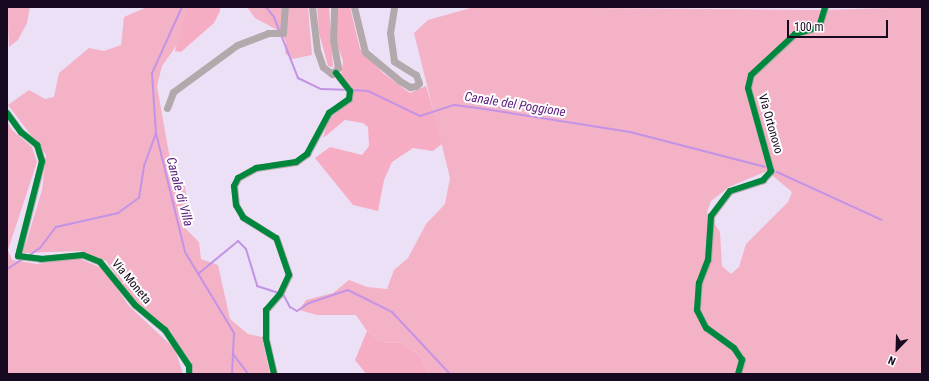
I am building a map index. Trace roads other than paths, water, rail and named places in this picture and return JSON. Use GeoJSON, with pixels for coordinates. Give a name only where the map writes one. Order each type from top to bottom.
{"type":"FeatureCollection","features":[{"type":"Feature","properties":{"kind":"street"},"geometry":{"type":"LineString","coordinates":[[167,108],[173,92],[237,45],[268,33],[283,33],[285,7]]}},
{"type":"Feature","properties":{"kind":"street"},"geometry":{"type":"LineString","coordinates":[[312,7],[317,50],[326,71],[336,73]]}},
{"type":"Feature","properties":{"kind":"street"},"geometry":{"type":"LineString","coordinates":[[274,374],[265,320],[266,310],[280,294],[289,275],[283,251],[270,233],[243,217],[236,204],[235,182],[256,168],[296,162],[307,154],[329,113],[349,98],[350,91],[336,73],[334,7]]}},
{"type":"Feature","properties":{"kind":"street"},"geometry":{"type":"LineString","coordinates":[[354,7],[366,52],[400,81],[410,87],[416,86],[419,79],[416,75],[394,61],[390,33],[394,7]]}},
{"type":"Feature","properties":{"kind":"street","name":"Via Ortonovo"},"geometry":{"type":"LineString","coordinates":[[738,374],[742,360],[734,348],[706,328],[696,310],[699,283],[708,260],[711,216],[730,191],[763,180],[771,171],[748,88],[752,75],[795,34],[819,27],[825,7]]}},
{"type":"Feature","properties":{"kind":"street","name":"Via Moneta"},"geometry":{"type":"LineString","coordinates":[[7,113],[21,132],[37,145],[42,162],[18,256],[41,259],[83,255],[100,262],[135,305],[165,330],[189,366],[189,374]]}},
{"type":"Feature","properties":{"kind":"waterway","name":"Canale di Villa"},"geometry":{"type":"LineString","coordinates":[[182,7],[152,73],[156,133],[185,252],[234,333],[232,374]]}},
{"type":"Feature","properties":{"kind":"waterway","name":"Canale del Poggione"},"geometry":{"type":"LineString","coordinates":[[266,7],[274,17],[298,78],[321,89],[346,90]]}},
{"type":"Feature","properties":{"kind":"waterway","name":"Canale del Poggione"},"geometry":{"type":"LineString","coordinates":[[352,90],[368,91],[420,116],[454,105],[478,108],[630,132],[765,167]]}},
{"type":"Feature","properties":{"kind":"waterway"},"geometry":{"type":"LineString","coordinates":[[28,256],[40,248],[56,227],[118,213],[139,198],[144,166],[156,133]]}},
{"type":"Feature","properties":{"kind":"waterway","name":"Canale del Poggione"},"geometry":{"type":"LineString","coordinates":[[777,172],[882,220]]}},
{"type":"Feature","properties":{"kind":"waterway"},"geometry":{"type":"LineString","coordinates":[[198,274],[238,241],[246,249],[257,286],[278,293]]}},
{"type":"Feature","properties":{"kind":"waterway"},"geometry":{"type":"LineString","coordinates":[[7,269],[23,259]]}},
{"type":"Feature","properties":{"kind":"waterway"},"geometry":{"type":"LineString","coordinates":[[283,294],[290,307],[297,311],[309,303],[348,290],[392,312],[450,374]]}},
{"type":"Feature","properties":{"kind":"waterway"},"geometry":{"type":"LineString","coordinates":[[233,354],[248,374]]}}]}
